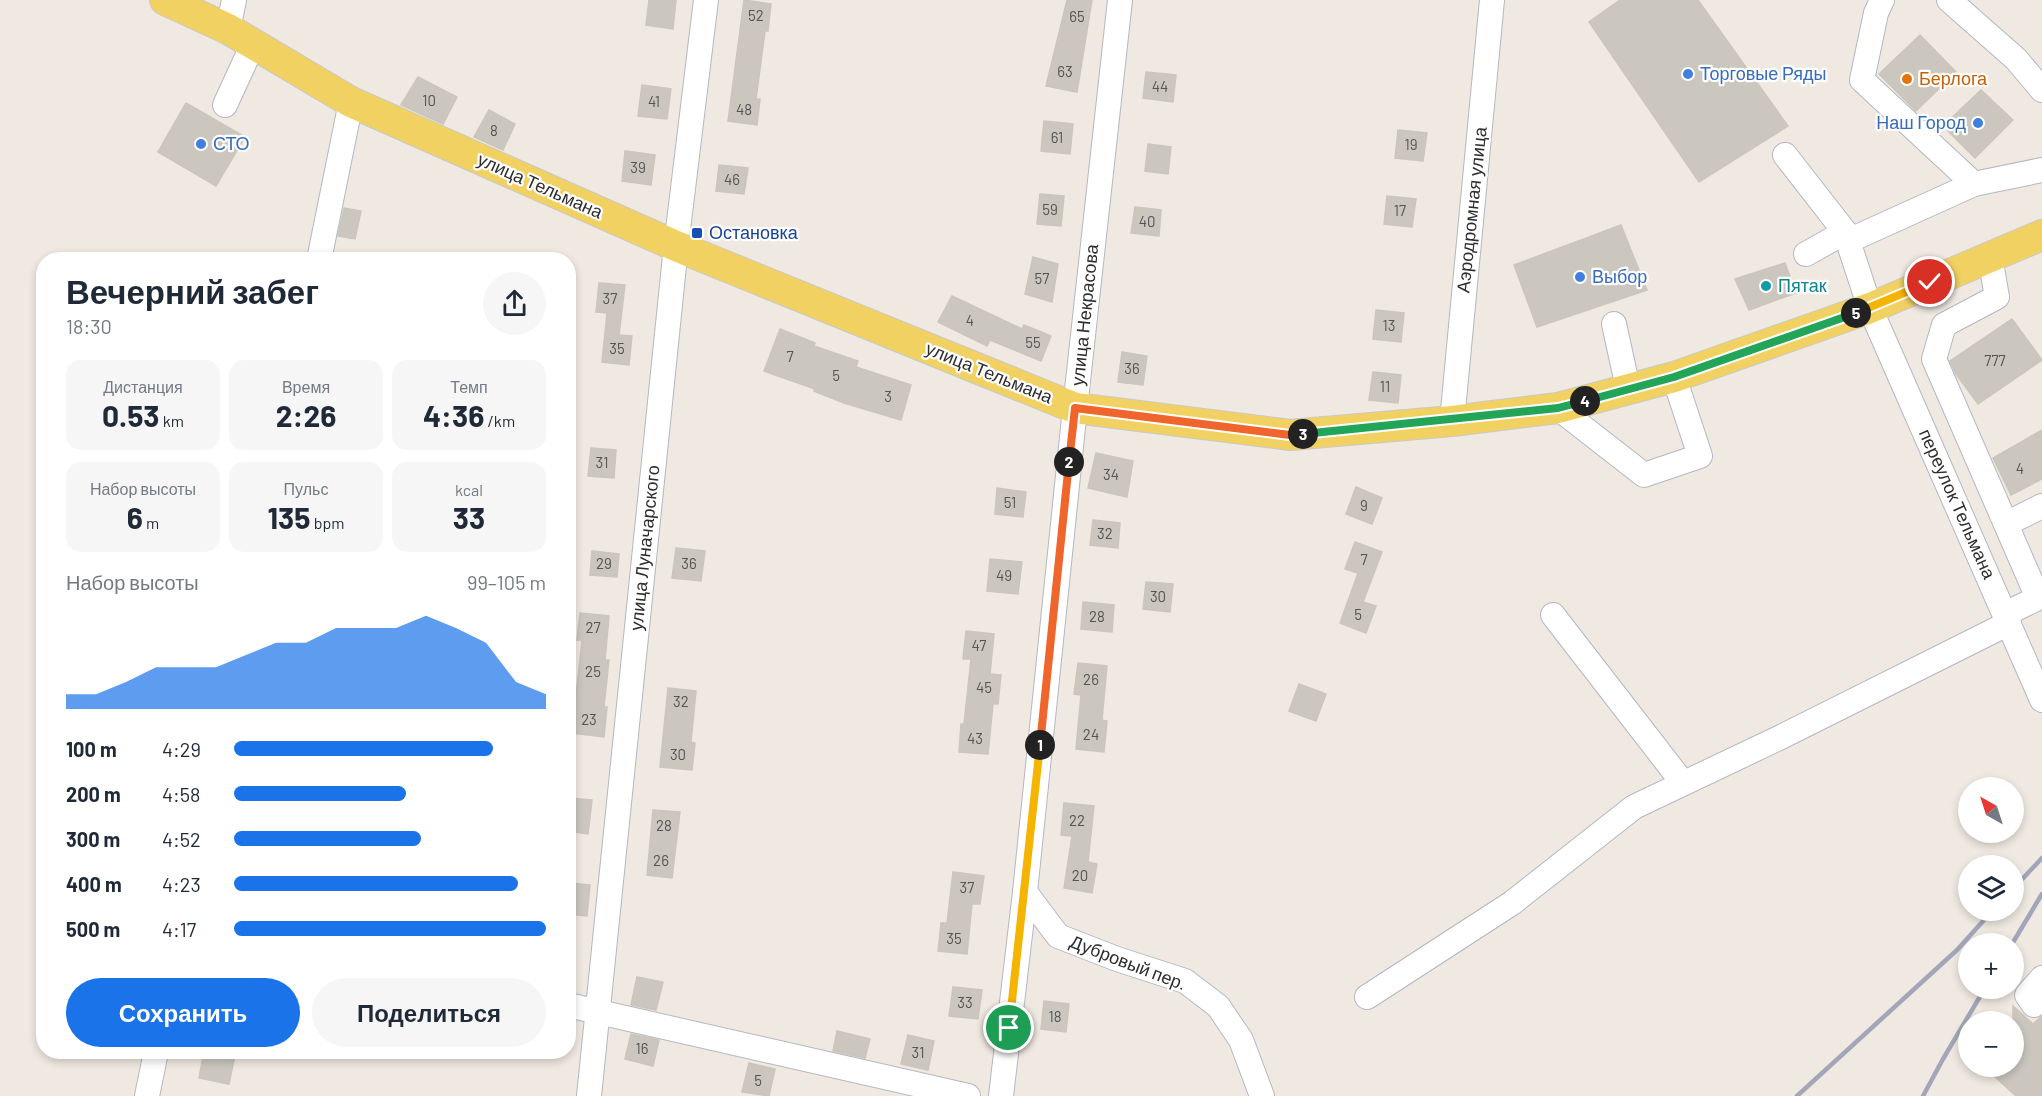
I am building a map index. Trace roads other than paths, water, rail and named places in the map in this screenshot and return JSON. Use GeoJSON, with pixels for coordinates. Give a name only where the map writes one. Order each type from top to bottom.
{"type":"FeatureCollection","features":[{"type":"Feature","properties":{"kind":"main road","name":"улица Тельмана"},"geometry":{"type":"LineString","coordinates":[[165,0],[241,37],[351,102],[676,246],[1075,408],[1290,435],[1558,408],[1674,377],[1870,308],[2042,235]]}},
{"type":"Feature","properties":{"kind":"street"},"geometry":{"type":"LineString","coordinates":[[225,105],[241,37],[234,0]]}},
{"type":"Feature","properties":{"kind":"street","name":"улица Луначарского"},"geometry":{"type":"LineString","coordinates":[[589,1096],[676,246],[706,0]]}},
{"type":"Feature","properties":{"kind":"street","name":"улица Некрасова"},"geometry":{"type":"LineString","coordinates":[[1001,1096],[1025,892],[1120,0]]}},
{"type":"Feature","properties":{"kind":"street","name":"Аэродромная улица"},"geometry":{"type":"LineString","coordinates":[[1452,420],[1492,0]]}},
{"type":"Feature","properties":{"kind":"street"},"geometry":{"type":"LineString","coordinates":[[1882,0],[1876,13],[1862,80],[1974,184]]}},
{"type":"Feature","properties":{"kind":"street"},"geometry":{"type":"LineString","coordinates":[[1949,0],[2016,59],[2042,90]]}},
{"type":"Feature","properties":{"kind":"street"},"geometry":{"type":"LineString","coordinates":[[321,252],[351,102]]}},
{"type":"Feature","properties":{"kind":"street","name":"переулок Тельмана"},"geometry":{"type":"LineString","coordinates":[[1785,155],[1847,237],[1870,308],[2042,700]]}},
{"type":"Feature","properties":{"kind":"street"},"geometry":{"type":"LineString","coordinates":[[1806,254],[1974,184],[2042,170]]}},
{"type":"Feature","properties":{"kind":"street"},"geometry":{"type":"LineString","coordinates":[[1367,997],[1512,903],[1634,807],[1781,737],[2007,618],[2038,598],[1934,359],[1944,325],[1996,297],[1990,257]]}},
{"type":"Feature","properties":{"kind":"street"},"geometry":{"type":"LineString","coordinates":[[1614,324],[1628,388]]}},
{"type":"Feature","properties":{"kind":"street"},"geometry":{"type":"LineString","coordinates":[[1558,408],[1644,475],[1700,456],[1674,377]]}},
{"type":"Feature","properties":{"kind":"street"},"geometry":{"type":"LineString","coordinates":[[2006,524],[2042,506]]}},
{"type":"Feature","properties":{"kind":"street"},"geometry":{"type":"LineString","coordinates":[[1553,615],[1683,783]]}},
{"type":"Feature","properties":{"kind":"street","name":"Дубровый пер."},"geometry":{"type":"LineString","coordinates":[[1025,892],[1058,936],[1117,959],[1185,981],[1218,1005],[1241,1040],[1262,1096]]}},
{"type":"Feature","properties":{"kind":"street"},"geometry":{"type":"LineString","coordinates":[[2042,978],[2028,995],[2034,1005],[2042,997]]}},
{"type":"Feature","properties":{"kind":"street"},"geometry":{"type":"LineString","coordinates":[[576,1007],[968,1096]]}},
{"type":"Feature","properties":{"kind":"street"},"geometry":{"type":"LineString","coordinates":[[147,1096],[155,1059]]}},
{"type":"Feature","properties":{"kind":"railway"},"geometry":{"type":"LineString","coordinates":[[2024,877],[2042,858]]}},
{"type":"Feature","properties":{"kind":"railway"},"geometry":{"type":"LineString","coordinates":[[2019,933],[2042,894]]}},
{"type":"Feature","properties":{"kind":"railway"},"geometry":{"type":"LineString","coordinates":[[1797,1096],[1957,950],[1983,921]]}},
{"type":"Feature","properties":{"kind":"railway"},"geometry":{"type":"LineString","coordinates":[[1923,1096],[1978,999]]}},
{"type":"Feature","properties":{"kind":"place","name":"Торговые Ряды"},"geometry":{"type":"Point","coordinates":[1688,74]}},
{"type":"Feature","properties":{"kind":"place","name":"Берлога"},"geometry":{"type":"Point","coordinates":[1907,79]}},
{"type":"Feature","properties":{"kind":"place","name":"Наш Город"},"geometry":{"type":"Point","coordinates":[1978,123]}},
{"type":"Feature","properties":{"kind":"place","name":"СТО"},"geometry":{"type":"Point","coordinates":[201,144]}},
{"type":"Feature","properties":{"kind":"place","name":"Остановка"},"geometry":{"type":"Point","coordinates":[697,233]}},
{"type":"Feature","properties":{"kind":"place","name":"Выбор"},"geometry":{"type":"Point","coordinates":[1580,277]}},
{"type":"Feature","properties":{"kind":"place","name":"Пятак"},"geometry":{"type":"Point","coordinates":[1766,286]}}]}
